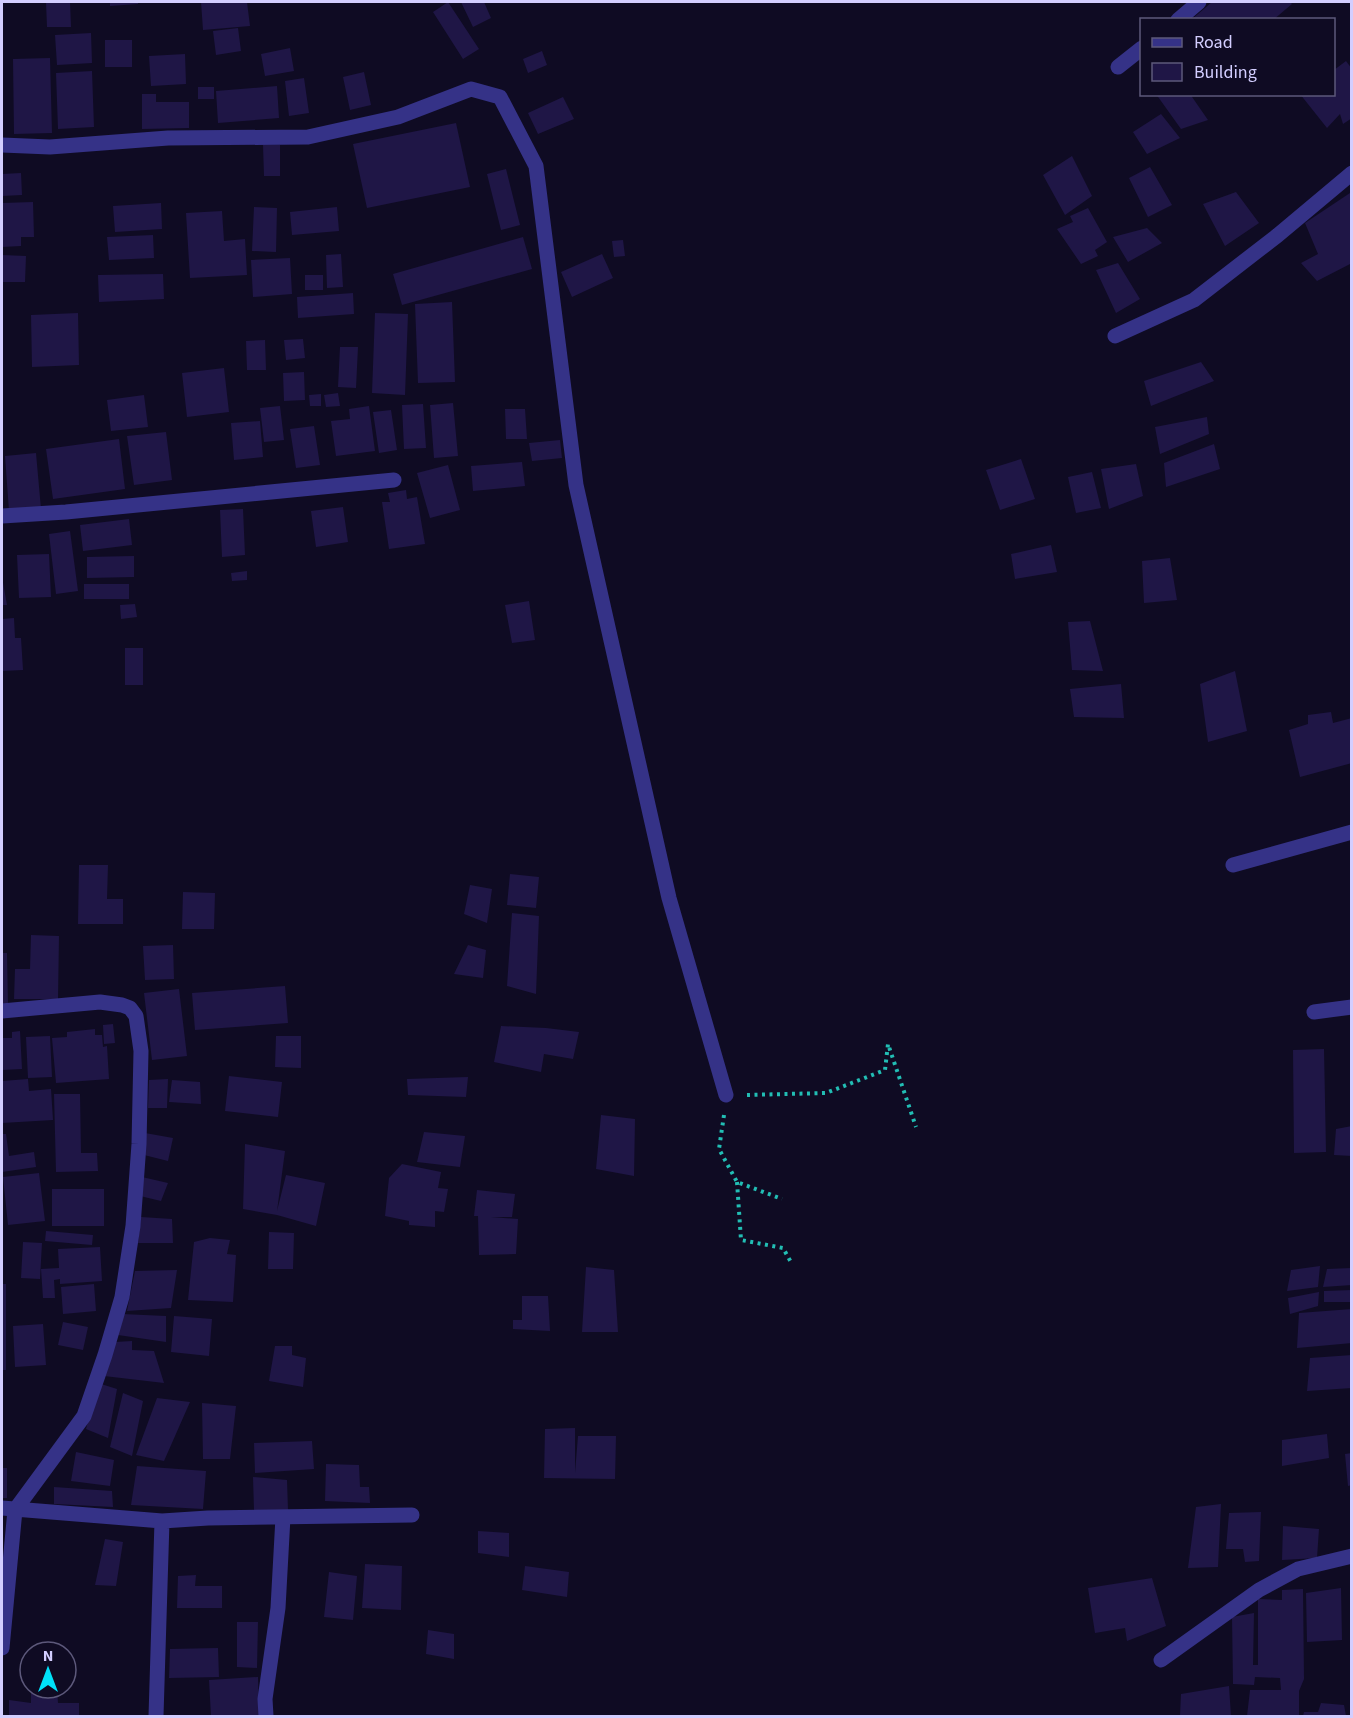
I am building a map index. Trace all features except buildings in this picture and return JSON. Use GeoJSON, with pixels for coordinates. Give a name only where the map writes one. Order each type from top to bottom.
{"type":"FeatureCollection","features":[{"type":"Feature","properties":{"kind":"street"},"geometry":{"type":"LineString","coordinates":[[1180,18],[1199,2]]}},
{"type":"Feature","properties":{"kind":"street"},"geometry":{"type":"LineString","coordinates":[[1118,67],[1140,50]]}},
{"type":"Feature","properties":{"kind":"street"},"geometry":{"type":"LineString","coordinates":[[2,145],[50,147],[168,138],[308,137],[398,117],[471,89],[500,97],[536,166],[576,485],[669,898],[726,1095]]}},
{"type":"Feature","properties":{"kind":"street"},"geometry":{"type":"LineString","coordinates":[[1115,336],[1194,300],[1278,235],[1352,173]]}},
{"type":"Feature","properties":{"kind":"street"},"geometry":{"type":"LineString","coordinates":[[2,516],[66,512],[394,480]]}},
{"type":"Feature","properties":{"kind":"street"},"geometry":{"type":"LineString","coordinates":[[1233,865],[1352,832]]}},
{"type":"Feature","properties":{"kind":"street"},"geometry":{"type":"LineString","coordinates":[[2,1011],[100,1002],[122,1005],[130,1008],[136,1016],[141,1051],[139,1144],[134,1215],[122,1298],[84,1416],[8,1509],[2,1648]]}},
{"type":"Feature","properties":{"kind":"street"},"geometry":{"type":"LineString","coordinates":[[1314,1012],[1352,1007]]}},
{"type":"Feature","properties":{"kind":"street"},"geometry":{"type":"LineString","coordinates":[[8,1509],[162,1521],[208,1518],[412,1515]]}},
{"type":"Feature","properties":{"kind":"street"},"geometry":{"type":"LineString","coordinates":[[266,1716],[265,1699],[278,1608],[283,1517]]}},
{"type":"Feature","properties":{"kind":"street"},"geometry":{"type":"LineString","coordinates":[[156,1716],[162,1521]]}},
{"type":"Feature","properties":{"kind":"street"},"geometry":{"type":"LineString","coordinates":[[1161,1660],[1259,1590],[1298,1569],[1352,1556]]}},
{"type":"Feature","properties":{"kind":"path"},"geometry":{"type":"LineString","coordinates":[[792,1264],[783,1248],[741,1240],[737,1182],[719,1149],[726,1095],[826,1093],[885,1070],[888,1044],[916,1127]]}},
{"type":"Feature","properties":{"kind":"path"},"geometry":{"type":"LineString","coordinates":[[737,1182],[782,1199]]}}]}
